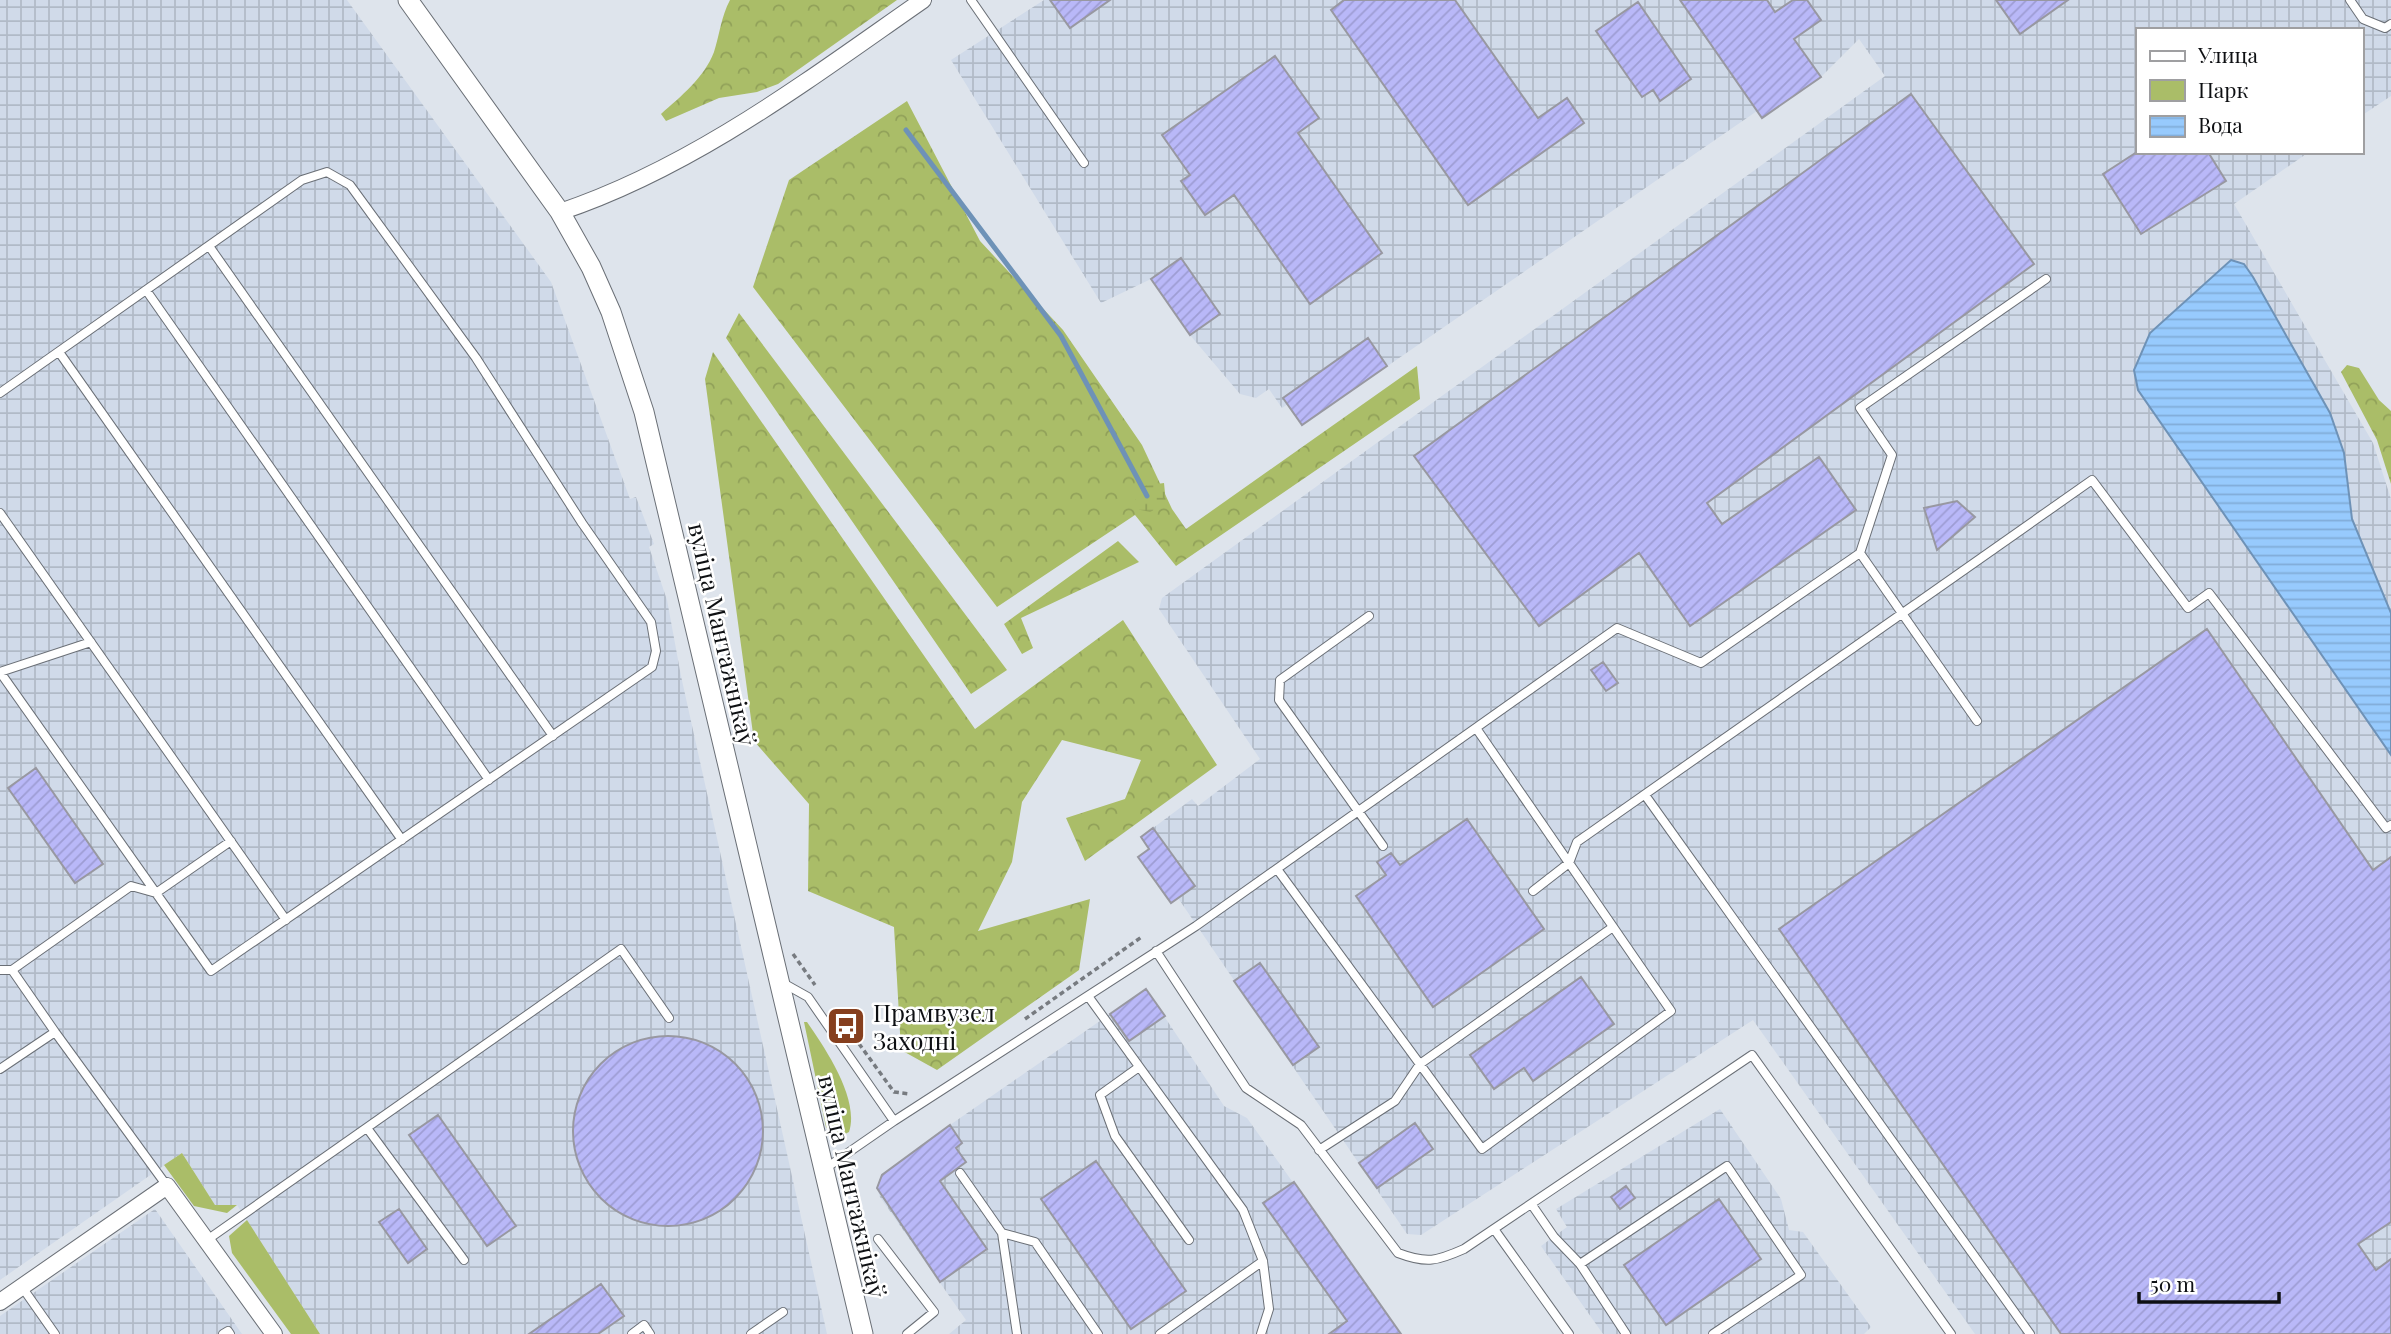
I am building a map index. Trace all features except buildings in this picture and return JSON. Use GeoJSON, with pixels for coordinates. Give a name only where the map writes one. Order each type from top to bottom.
{"type":"FeatureCollection","features":[{"type":"Feature","properties":{"kind":"street","name":"вуліца Мантажнікаў"},"geometry":{"type":"LineString","coordinates":[[408,0],[559,212],[591,267],[611,312],[645,412],[863,1334]]}},
{"type":"Feature","properties":{"kind":"street"},"geometry":{"type":"LineString","coordinates":[[559,212],[630,185],[695,152],[780,99],[923,0]]}},
{"type":"Feature","properties":{"kind":"street"},"geometry":{"type":"LineString","coordinates":[[0,1303],[167,1186],[274,1334]]}},
{"type":"Feature","properties":{"kind":"lane"},"geometry":{"type":"LineString","coordinates":[[971,0],[1084,163]]}},
{"type":"Feature","properties":{"kind":"lane"},"geometry":{"type":"LineString","coordinates":[[2350,0],[2363,19],[2385,28],[2391,24]]}},
{"type":"Feature","properties":{"kind":"lane"},"geometry":{"type":"LineString","coordinates":[[0,393],[302,180],[327,173],[350,185],[476,358],[651,622],[656,651],[652,667],[211,971],[0,672],[91,642]]}},
{"type":"Feature","properties":{"kind":"lane"},"geometry":{"type":"LineString","coordinates":[[209,246],[553,736]]}},
{"type":"Feature","properties":{"kind":"lane"},"geometry":{"type":"LineString","coordinates":[[823,1170],[1277,869],[1617,628],[1701,663],[1860,553],[1892,455],[1860,408],[2046,279]]}},
{"type":"Feature","properties":{"kind":"lane"},"geometry":{"type":"LineString","coordinates":[[146,290],[489,780]]}},
{"type":"Feature","properties":{"kind":"lane"},"geometry":{"type":"LineString","coordinates":[[59,352],[402,839]]}},
{"type":"Feature","properties":{"kind":"lane"},"geometry":{"type":"LineString","coordinates":[[1533,891],[1569,863],[1577,842],[2092,480],[2188,608],[2209,593],[2386,828],[2391,825]]}},
{"type":"Feature","properties":{"kind":"lane"},"geometry":{"type":"LineString","coordinates":[[0,513],[286,920]]}},
{"type":"Feature","properties":{"kind":"lane"},"geometry":{"type":"LineString","coordinates":[[1860,553],[1978,721]]}},
{"type":"Feature","properties":{"kind":"lane"},"geometry":{"type":"LineString","coordinates":[[1369,616],[1280,680],[1279,700],[1383,846]]}},
{"type":"Feature","properties":{"kind":"lane"},"geometry":{"type":"LineString","coordinates":[[1277,869],[1482,1149],[1671,1011],[1476,728]]}},
{"type":"Feature","properties":{"kind":"lane"},"geometry":{"type":"LineString","coordinates":[[1645,795],[2030,1334]]}},
{"type":"Feature","properties":{"kind":"lane"},"geometry":{"type":"LineString","coordinates":[[156,893],[231,841]]}},
{"type":"Feature","properties":{"kind":"lane"},"geometry":{"type":"LineString","coordinates":[[0,970],[12,970],[131,886],[156,893]]}},
{"type":"Feature","properties":{"kind":"lane"},"geometry":{"type":"LineString","coordinates":[[1319,1150],[1395,1101],[1420,1064],[1613,927]]}},
{"type":"Feature","properties":{"kind":"lane"},"geometry":{"type":"LineString","coordinates":[[207,1240],[621,949],[669,1018]]}},
{"type":"Feature","properties":{"kind":"lane"},"geometry":{"type":"LineString","coordinates":[[1156,951],[1246,1088],[1301,1125],[1398,1253],[1415,1259],[1437,1261],[1464,1249],[1752,1055],[1951,1334]]}},
{"type":"Feature","properties":{"kind":"lane"},"geometry":{"type":"LineString","coordinates":[[12,970],[167,1186]]}},
{"type":"Feature","properties":{"kind":"lane"},"geometry":{"type":"LineString","coordinates":[[781,981],[808,997],[894,1121]]}},
{"type":"Feature","properties":{"kind":"lane"},"geometry":{"type":"LineString","coordinates":[[1088,996],[1243,1210],[1264,1261],[1269,1309],[1261,1334]]}},
{"type":"Feature","properties":{"kind":"lane"},"geometry":{"type":"LineString","coordinates":[[0,1069],[55,1032]]}},
{"type":"Feature","properties":{"kind":"lane"},"geometry":{"type":"LineString","coordinates":[[1139,1067],[1100,1096],[1115,1136],[1189,1240]]}},
{"type":"Feature","properties":{"kind":"lane"},"geometry":{"type":"LineString","coordinates":[[367,1128],[464,1261]]}},
{"type":"Feature","properties":{"kind":"lane"},"geometry":{"type":"LineString","coordinates":[[1580,1264],[1727,1166],[1801,1275],[1713,1334]]}},
{"type":"Feature","properties":{"kind":"lane"},"geometry":{"type":"LineString","coordinates":[[960,1173],[1002,1233],[1017,1334]]}},
{"type":"Feature","properties":{"kind":"lane"},"geometry":{"type":"LineString","coordinates":[[1532,1205],[1554,1237],[1580,1264],[1626,1334]]}},
{"type":"Feature","properties":{"kind":"lane"},"geometry":{"type":"LineString","coordinates":[[1494,1229],[1569,1334]]}},
{"type":"Feature","properties":{"kind":"lane"},"geometry":{"type":"LineString","coordinates":[[1002,1233],[1035,1242],[1098,1334]]}},
{"type":"Feature","properties":{"kind":"lane"},"geometry":{"type":"LineString","coordinates":[[878,1239],[934,1312],[907,1334]]}},
{"type":"Feature","properties":{"kind":"lane"},"geometry":{"type":"LineString","coordinates":[[1160,1334],[1264,1261]]}},
{"type":"Feature","properties":{"kind":"lane"},"geometry":{"type":"LineString","coordinates":[[22,1287],[55,1334]]}},
{"type":"Feature","properties":{"kind":"lane"},"geometry":{"type":"LineString","coordinates":[[751,1334],[783,1312]]}},
{"type":"Feature","properties":{"kind":"lane"},"geometry":{"type":"LineString","coordinates":[[632,1334],[644,1325],[650,1334]]}},
{"type":"Feature","properties":{"kind":"lane"},"geometry":{"type":"LineString","coordinates":[[223,1334],[228,1331],[230,1334]]}},
{"type":"Feature","properties":{"kind":"path"},"geometry":{"type":"LineString","coordinates":[[1020,1022],[1143,936]]}},
{"type":"Feature","properties":{"kind":"path"},"geometry":{"type":"LineString","coordinates":[[789,949],[819,990]]}},
{"type":"Feature","properties":{"kind":"path"},"geometry":{"type":"LineString","coordinates":[[869,1057],[894,1092],[915,1093]]}},
{"type":"Feature","properties":{"kind":"shaded area"},"geometry":{"type":"Polygon","coordinates":[[[0,0],[347,0],[551,282],[630,499],[636,497],[654,544],[649,547],[667,600],[681,676],[827,1334],[320,1334],[237,1205],[215,1205],[182,1153],[0,1280],[0,0]]]}},
{"type":"Feature","properties":{"kind":"shaded area"},"geometry":{"type":"Polygon","coordinates":[[[1044,0],[2391,0],[2391,96],[2363,115],[2363,28],[2136,28],[2136,154],[2306,154],[2234,204],[2373,443],[2391,499],[2391,1334],[1975,1334],[1753,1020],[1421,1235],[1407,1234],[1178,898],[1171,903],[1138,857],[1149,849],[1141,837],[1192,799],[1198,806],[1260,759],[1159,609],[1162,598],[1885,76],[1859,39],[1821,77],[1762,118],[1757,111],[1302,425],[1288,404],[1282,408],[1269,389],[1256,398],[1240,394],[1190,335],[1151,279],[1101,303],[951,60],[1044,0]]]}},
{"type":"Feature","properties":{"kind":"shaded area"},"geometry":{"type":"Polygon","coordinates":[[[1146,989],[1224,1106],[1247,1118],[1401,1334],[949,1334],[966,1320],[880,1197],[877,1188],[879,1181],[950,1125],[1146,989]]]}},
{"type":"Feature","properties":{"kind":"shaded area"},"geometry":{"type":"Polygon","coordinates":[[[1720,1109],[1781,1199],[1789,1230],[1803,1232],[1871,1327],[1864,1334],[1603,1334],[1541,1246],[1567,1227],[1556,1209],[1720,1109]]]}},
{"type":"Feature","properties":{"kind":"shaded area"},"geometry":{"type":"Polygon","coordinates":[[[155,1209],[242,1334],[0,1334],[0,1316],[155,1209]]]}},
{"type":"Feature","properties":{"kind":"green space"},"geometry":{"type":"Polygon","coordinates":[[[730,0],[897,0],[778,84],[757,92],[719,98],[666,121],[661,114],[691,86],[710,61],[730,0]]]}},
{"type":"Feature","properties":{"kind":"green space"},"geometry":{"type":"Polygon","coordinates":[[[907,101],[980,241],[1063,330],[1142,445],[1172,509],[1186,529],[1417,366],[1420,399],[1176,566],[1135,515],[997,607],[753,287],[789,180],[907,101]]]}},
{"type":"Feature","properties":{"kind":"green space"},"geometry":{"type":"Polygon","coordinates":[[[739,313],[1007,670],[971,694],[726,338],[739,313]]]}},
{"type":"Feature","properties":{"kind":"green space"},"geometry":{"type":"Polygon","coordinates":[[[713,352],[975,729],[1123,620],[1217,765],[1085,861],[1066,818],[1125,799],[1141,760],[1062,740],[1022,802],[1012,862],[978,931],[1090,899],[1079,970],[937,1070],[901,1050],[894,927],[808,891],[809,804],[754,741],[705,379],[713,352]]]}},
{"type":"Feature","properties":{"kind":"green space"},"geometry":{"type":"Polygon","coordinates":[[[2347,365],[2359,368],[2379,400],[2391,411],[2391,484],[2377,440],[2341,372],[2347,365]]]}},
{"type":"Feature","properties":{"kind":"green space"},"geometry":{"type":"Polygon","coordinates":[[[1164,483],[1166,504],[1150,512],[1131,508],[1143,486],[1164,483]]]}},
{"type":"Feature","properties":{"kind":"green space"},"geometry":{"type":"Polygon","coordinates":[[[1118,541],[1139,562],[1021,618],[1033,648],[1022,654],[1004,624],[1118,541]]]}},
{"type":"Feature","properties":{"kind":"green space"},"geometry":{"type":"Polygon","coordinates":[[[804,1022],[807,1022],[839,1074],[850,1105],[849,1132],[841,1136],[833,1135],[826,1127],[804,1022]]]}},
{"type":"Feature","properties":{"kind":"green space"},"geometry":{"type":"Polygon","coordinates":[[[182,1153],[215,1205],[237,1205],[227,1213],[194,1206],[164,1165],[182,1153]]]}},
{"type":"Feature","properties":{"kind":"green space"},"geometry":{"type":"Polygon","coordinates":[[[247,1220],[320,1334],[291,1334],[232,1253],[229,1236],[247,1220]]]}},
{"type":"Feature","properties":{"kind":"water"},"geometry":{"type":"Polygon","coordinates":[[[2231,260],[2244,264],[2253,277],[2330,413],[2344,453],[2352,519],[2391,613],[2391,755],[2138,390],[2134,370],[2150,333],[2231,260]]]}},
{"type":"Feature","properties":{"kind":"waterway"},"geometry":{"type":"LineString","coordinates":[[906,130],[1061,336],[1147,496]]}},
{"type":"Feature","properties":{"kind":"place","name":"Прамвузел Заходні"},"geometry":{"type":"Point","coordinates":[846,1026]}}]}
